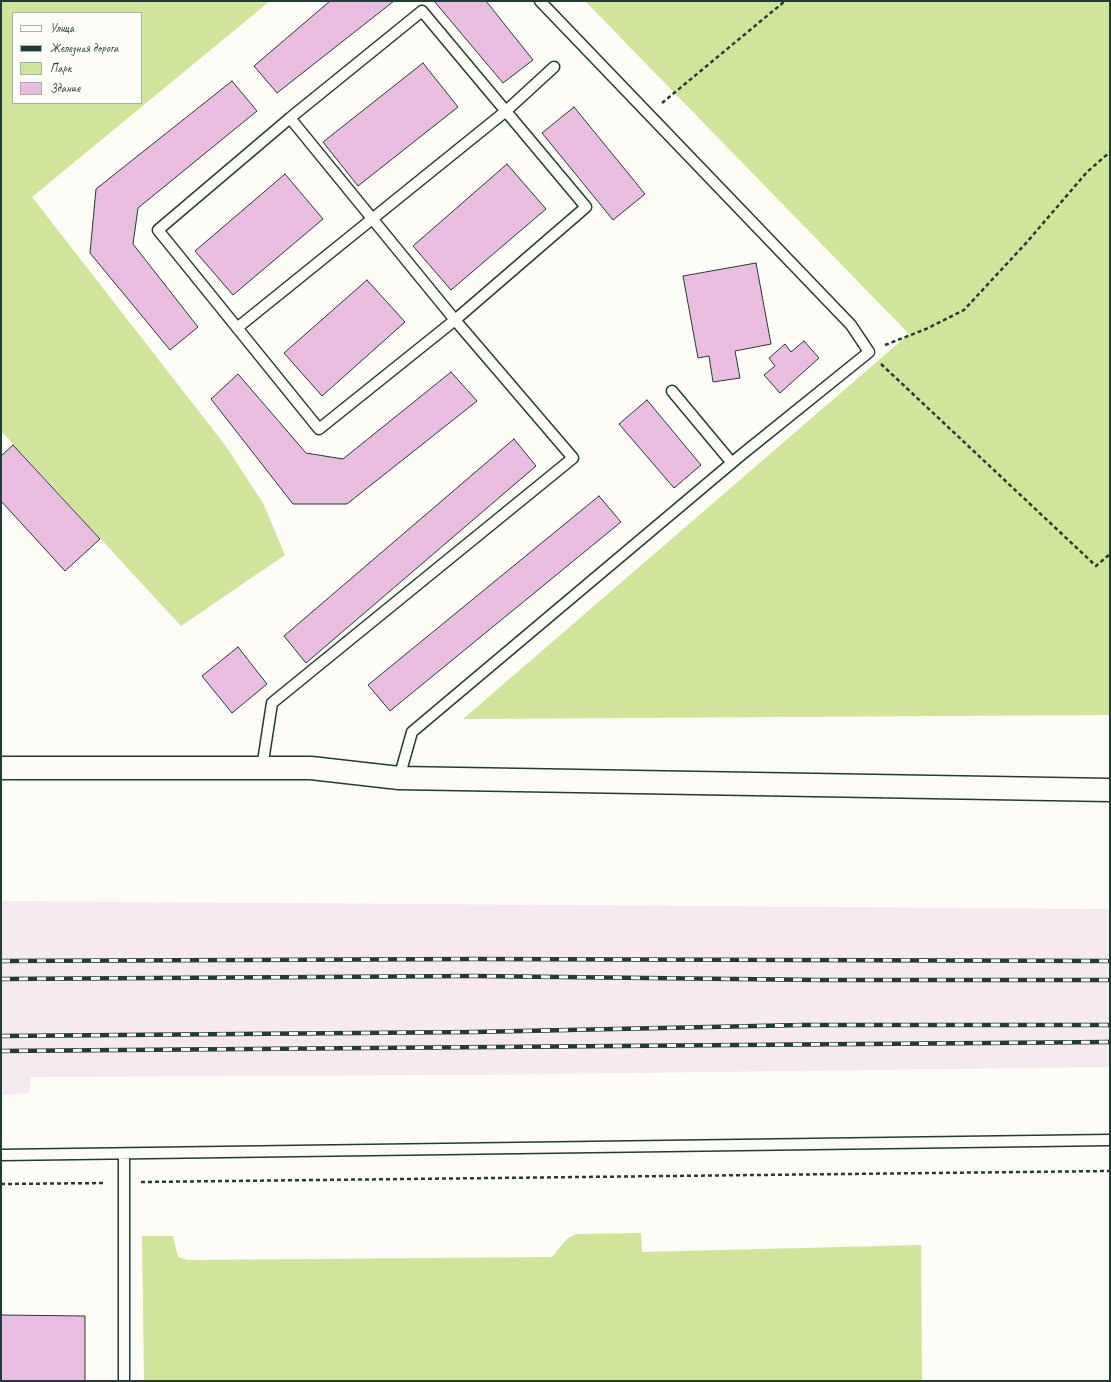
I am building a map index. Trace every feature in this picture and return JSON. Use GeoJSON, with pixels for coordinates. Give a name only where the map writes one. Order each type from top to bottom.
{"type":"FeatureCollection","features":[{"type":"Feature","properties":{"kind":"street"},"geometry":{"type":"LineString","coordinates":[[1,768],[311,768],[399,778],[1110,790]]}},
{"type":"Feature","properties":{"kind":"lane"},"geometry":{"type":"LineString","coordinates":[[399,778],[412,732],[732,463],[869,352],[851,325],[540,1]]}},
{"type":"Feature","properties":{"kind":"lane"},"geometry":{"type":"LineString","coordinates":[[422,11],[586,207],[455,320],[319,429],[158,230],[290,118],[422,11]]}},
{"type":"Feature","properties":{"kind":"lane"},"geometry":{"type":"LineString","coordinates":[[237,328],[506,111],[554,67]]}},
{"type":"Feature","properties":{"kind":"lane"},"geometry":{"type":"LineString","coordinates":[[262,768],[272,703],[573,458],[455,320],[290,118]]}},
{"type":"Feature","properties":{"kind":"lane"},"geometry":{"type":"LineString","coordinates":[[672,391],[732,463]]}},
{"type":"Feature","properties":{"kind":"lane"},"geometry":{"type":"LineString","coordinates":[[1,1155],[1110,1140]]}},
{"type":"Feature","properties":{"kind":"lane"},"geometry":{"type":"LineString","coordinates":[[124,1154],[124,1381]]}},
{"type":"Feature","properties":{"kind":"path"},"geometry":{"type":"LineString","coordinates":[[649,113],[785,1]]}},
{"type":"Feature","properties":{"kind":"path"},"geometry":{"type":"LineString","coordinates":[[1110,152],[1087,172],[1027,242],[964,310],[926,329],[869,352],[1096,566],[1110,554]]}},
{"type":"Feature","properties":{"kind":"path"},"geometry":{"type":"LineString","coordinates":[[1,1184],[1110,1171]]}},
{"type":"Feature","properties":{"kind":"shaded area"},"geometry":{"type":"Polygon","coordinates":[[[1,901],[1110,909],[1110,1067],[472,1075],[31,1077],[29,1093],[1,1095],[1,901]]]}},
{"type":"Feature","properties":{"kind":"green space"},"geometry":{"type":"Polygon","coordinates":[[[1,1],[270,1],[32,197],[225,445],[263,503],[285,555],[181,626],[1,431],[1,1]]]}},
{"type":"Feature","properties":{"kind":"green space"},"geometry":{"type":"Polygon","coordinates":[[[585,1],[1110,1],[1110,715],[463,719],[909,334],[585,1]]]}},
{"type":"Feature","properties":{"kind":"green space"},"geometry":{"type":"Polygon","coordinates":[[[641,1233],[642,1252],[921,1245],[922,1381],[144,1381],[142,1236],[173,1236],[178,1257],[188,1260],[552,1257],[567,1239],[576,1234],[641,1233]]]}},
{"type":"Feature","properties":{"kind":"building"},"geometry":{"type":"Polygon","coordinates":[[[330,1],[394,1],[277,93],[254,66],[330,1]]]}},
{"type":"Feature","properties":{"kind":"building"},"geometry":{"type":"Polygon","coordinates":[[[434,1],[486,1],[533,60],[503,83],[434,1]]]}},
{"type":"Feature","properties":{"kind":"building"},"geometry":{"type":"Polygon","coordinates":[[[423,63],[458,107],[358,186],[323,142],[423,63]]]}},
{"type":"Feature","properties":{"kind":"building"},"geometry":{"type":"Polygon","coordinates":[[[232,81],[257,111],[138,208],[133,244],[198,327],[170,350],[90,253],[96,189],[232,81]]]}},
{"type":"Feature","properties":{"kind":"building"},"geometry":{"type":"Polygon","coordinates":[[[574,107],[645,194],[613,220],[542,133],[574,107]]]}},
{"type":"Feature","properties":{"kind":"building"},"geometry":{"type":"Polygon","coordinates":[[[507,164],[546,209],[451,290],[413,246],[507,164]]]}},
{"type":"Feature","properties":{"kind":"building"},"geometry":{"type":"Polygon","coordinates":[[[285,174],[323,219],[233,295],[195,251],[285,174]]]}},
{"type":"Feature","properties":{"kind":"building"},"geometry":{"type":"Polygon","coordinates":[[[756,263],[771,344],[735,351],[740,378],[713,382],[709,356],[698,358],[683,276],[756,263]]]}},
{"type":"Feature","properties":{"kind":"building"},"geometry":{"type":"Polygon","coordinates":[[[367,280],[405,322],[322,396],[284,353],[367,280]]]}},
{"type":"Feature","properties":{"kind":"building"},"geometry":{"type":"Polygon","coordinates":[[[804,341],[819,358],[780,393],[764,375],[775,366],[769,358],[785,344],[791,352],[804,341]]]}},
{"type":"Feature","properties":{"kind":"building"},"geometry":{"type":"Polygon","coordinates":[[[451,372],[477,401],[347,504],[293,504],[211,399],[238,374],[306,453],[343,459],[451,372]]]}},
{"type":"Feature","properties":{"kind":"building"},"geometry":{"type":"Polygon","coordinates":[[[647,400],[701,465],[674,488],[619,424],[647,400]]]}},
{"type":"Feature","properties":{"kind":"building"},"geometry":{"type":"Polygon","coordinates":[[[514,439],[536,466],[306,663],[284,636],[514,439]]]}},
{"type":"Feature","properties":{"kind":"building"},"geometry":{"type":"Polygon","coordinates":[[[13,445],[100,539],[65,571],[1,501],[1,456],[13,445]]]}},
{"type":"Feature","properties":{"kind":"building"},"geometry":{"type":"Polygon","coordinates":[[[599,496],[621,522],[390,711],[368,685],[599,496]]]}},
{"type":"Feature","properties":{"kind":"building"},"geometry":{"type":"Polygon","coordinates":[[[238,647],[267,684],[232,713],[202,676],[238,647]]]}},
{"type":"Feature","properties":{"kind":"building"},"geometry":{"type":"Polygon","coordinates":[[[1,1315],[85,1316],[85,1381],[1,1381],[1,1315]]]}},
{"type":"Feature","properties":{"kind":"railway"},"geometry":{"type":"LineString","coordinates":[[1,961],[475,959],[1110,961]]}},
{"type":"Feature","properties":{"kind":"railway"},"geometry":{"type":"LineString","coordinates":[[1,979],[473,976],[820,980],[1110,980]]}},
{"type":"Feature","properties":{"kind":"railway"},"geometry":{"type":"LineString","coordinates":[[1,1036],[474,1032],[803,1025],[1110,1025]]}},
{"type":"Feature","properties":{"kind":"railway"},"geometry":{"type":"LineString","coordinates":[[1,1051],[1110,1042]]}}]}
